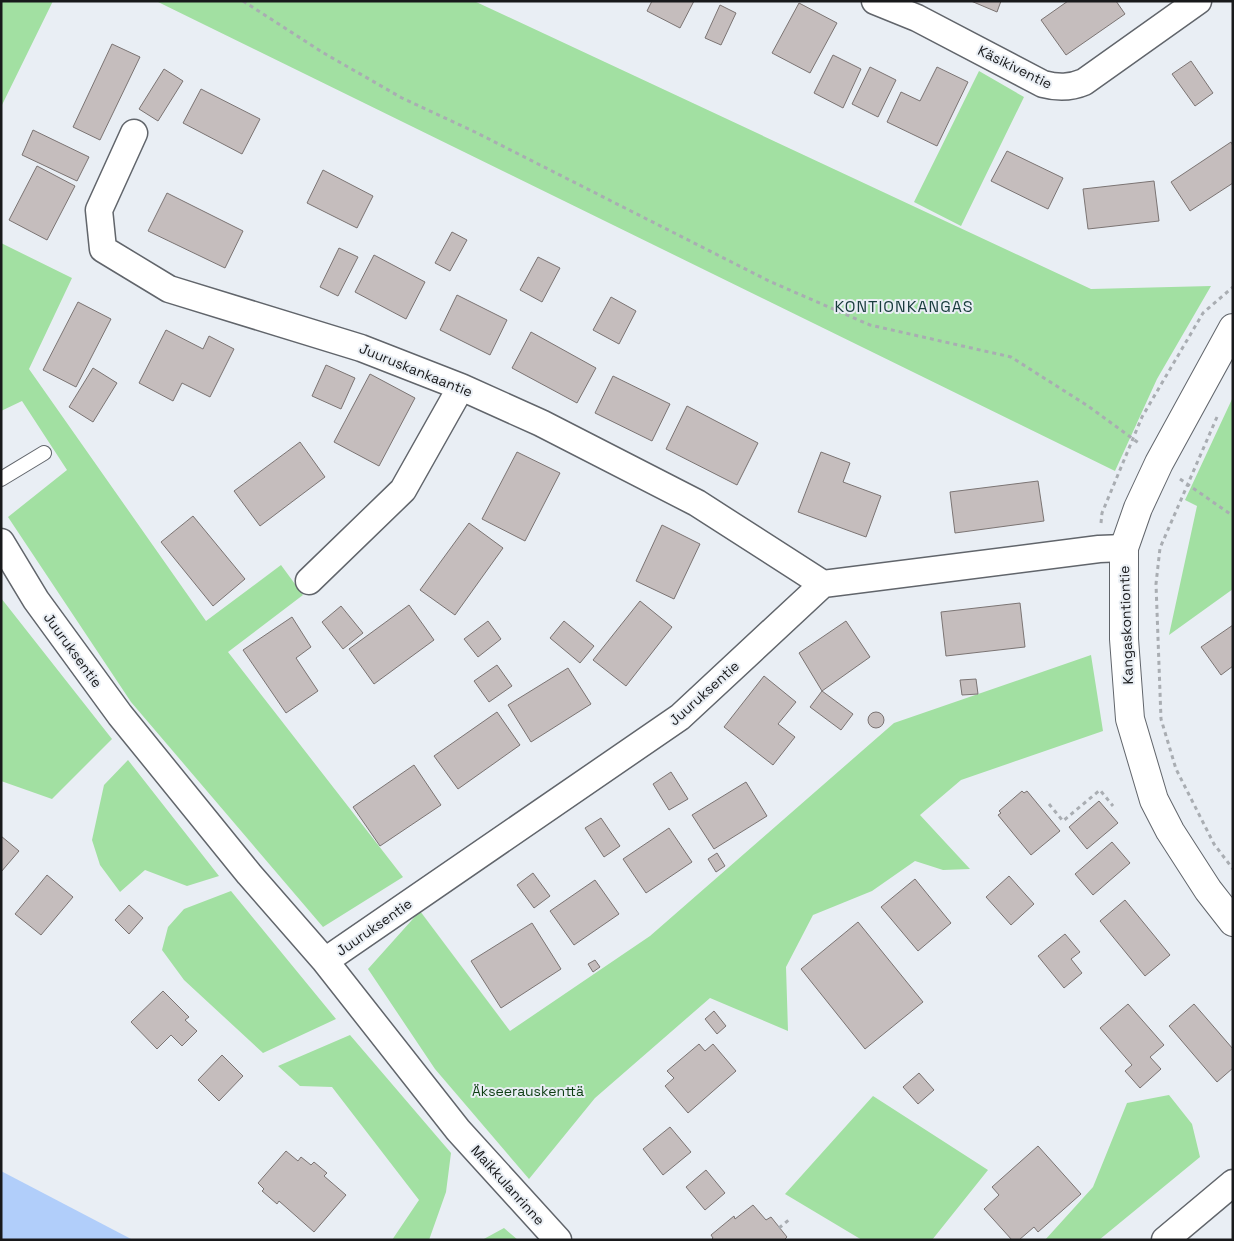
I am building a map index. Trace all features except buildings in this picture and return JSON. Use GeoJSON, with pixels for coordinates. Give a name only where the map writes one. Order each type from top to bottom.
{"type":"FeatureCollection","features":[{"type":"Feature","properties":{"kind":"street","name":"Käsikiventie"},"geometry":{"type":"LineString","coordinates":[[875,1],[917,18],[1043,84],[1057,88],[1074,86],[1084,82],[1198,1]]}},
{"type":"Feature","properties":{"kind":"street","name":"Juuruskankaantie"},"geometry":{"type":"LineString","coordinates":[[134,134],[99,210],[103,249],[169,289],[361,348],[461,387],[541,423],[696,503],[823,584]]}},
{"type":"Feature","properties":{"kind":"street","name":"Kangaskontiontie"},"geometry":{"type":"LineString","coordinates":[[1233,328],[1159,463],[1138,508],[1124,548],[1124,639],[1130,719],[1150,788],[1170,831],[1208,890],[1233,922]]}},
{"type":"Feature","properties":{"kind":"street"},"geometry":{"type":"LineString","coordinates":[[310,580],[403,490],[461,387]]}},
{"type":"Feature","properties":{"kind":"street"},"geometry":{"type":"LineString","coordinates":[[823,584],[1099,549],[1124,548]]}},
{"type":"Feature","properties":{"kind":"street","name":"Juuruksentie"},"geometry":{"type":"LineString","coordinates":[[4,555],[120,715],[249,874],[325,961],[458,1130]]}},
{"type":"Feature","properties":{"kind":"street","name":"Juuruksentie"},"geometry":{"type":"LineString","coordinates":[[325,961],[680,717],[823,584]]}},
{"type":"Feature","properties":{"kind":"street","name":"Maikkulanrinne"},"geometry":{"type":"LineString","coordinates":[[458,1130],[558,1240]]}},
{"type":"Feature","properties":{"kind":"street"},"geometry":{"type":"LineString","coordinates":[[1165,1240],[1233,1182]]}},
{"type":"Feature","properties":{"kind":"lane"},"geometry":{"type":"LineString","coordinates":[[1,479],[44,453]]}},
{"type":"Feature","properties":{"kind":"path"},"geometry":{"type":"LineString","coordinates":[[243,1],[322,52],[402,98],[475,132],[769,281],[870,325],[1011,356],[1134,437],[1159,463],[1186,485],[1233,516]]}},
{"type":"Feature","properties":{"kind":"path"},"geometry":{"type":"LineString","coordinates":[[1219,411],[1160,548],[1156,584],[1161,718],[1176,769],[1214,844],[1233,869]]}},
{"type":"Feature","properties":{"kind":"path"},"geometry":{"type":"LineString","coordinates":[[1049,804],[1063,821],[1100,790],[1113,806]]}},
{"type":"Feature","properties":{"kind":"path"},"geometry":{"type":"LineString","coordinates":[[779,1228],[790,1219]]}},
{"type":"Feature","properties":{"kind":"green space"},"geometry":{"type":"Polygon","coordinates":[[[1,1],[53,1],[1,107],[1,1]]]}},
{"type":"Feature","properties":{"kind":"green space"},"geometry":{"type":"Polygon","coordinates":[[[156,1],[474,1],[1091,289],[1211,286],[1157,379],[1115,471],[156,1]]]}},
{"type":"Feature","properties":{"kind":"green space"},"geometry":{"type":"Polygon","coordinates":[[[979,71],[1024,97],[961,226],[914,202],[979,71]]]}},
{"type":"Feature","properties":{"kind":"green space"},"geometry":{"type":"Polygon","coordinates":[[[1,243],[72,278],[29,369],[206,621],[281,565],[303,595],[228,652],[403,877],[323,927],[131,702],[8,517],[67,470],[22,401],[1,411],[1,243]]]}},
{"type":"Feature","properties":{"kind":"green space"},"geometry":{"type":"Polygon","coordinates":[[[1233,397],[1233,589],[1169,635],[1197,506],[1185,500],[1233,397]]]}},
{"type":"Feature","properties":{"kind":"green space"},"geometry":{"type":"Polygon","coordinates":[[[1,598],[112,739],[52,799],[1,781],[1,598]]]}},
{"type":"Feature","properties":{"kind":"green space","name":"Äkseerauskenttä"},"geometry":{"type":"Polygon","coordinates":[[[1091,655],[1103,731],[961,780],[920,815],[970,869],[943,870],[915,861],[872,891],[813,915],[786,967],[788,1031],[710,998],[595,1098],[529,1179],[435,1069],[368,969],[420,911],[510,1031],[650,936],[894,723],[1091,655]]]}},
{"type":"Feature","properties":{"kind":"green space"},"geometry":{"type":"Polygon","coordinates":[[[128,760],[219,876],[187,886],[145,870],[120,892],[100,865],[92,840],[104,785],[128,760]]]}},
{"type":"Feature","properties":{"kind":"green space"},"geometry":{"type":"Polygon","coordinates":[[[231,891],[336,1019],[263,1053],[184,980],[162,950],[168,927],[184,909],[231,891]]]}},
{"type":"Feature","properties":{"kind":"green space"},"geometry":{"type":"Polygon","coordinates":[[[350,1035],[451,1153],[446,1192],[429,1240],[392,1240],[419,1200],[332,1087],[300,1086],[278,1066],[350,1035]]]}},
{"type":"Feature","properties":{"kind":"green space"},"geometry":{"type":"Polygon","coordinates":[[[1169,1095],[1192,1124],[1200,1157],[1099,1240],[1045,1240],[1093,1187],[1127,1103],[1169,1095]]]}},
{"type":"Feature","properties":{"kind":"green space"},"geometry":{"type":"Polygon","coordinates":[[[873,1096],[988,1170],[932,1240],[862,1240],[785,1194],[873,1096]]]}},
{"type":"Feature","properties":{"kind":"green space"},"geometry":{"type":"Polygon","coordinates":[[[504,1228],[518,1240],[482,1240],[504,1228]]]}},
{"type":"Feature","properties":{"kind":"water"},"geometry":{"type":"Polygon","coordinates":[[[1,1171],[133,1240],[1,1240],[1,1171]]]}},
{"type":"Feature","properties":{"kind":"district","name":"KONTIONKANGAS"},"geometry":{"type":"Point","coordinates":[904,306]}}]}
